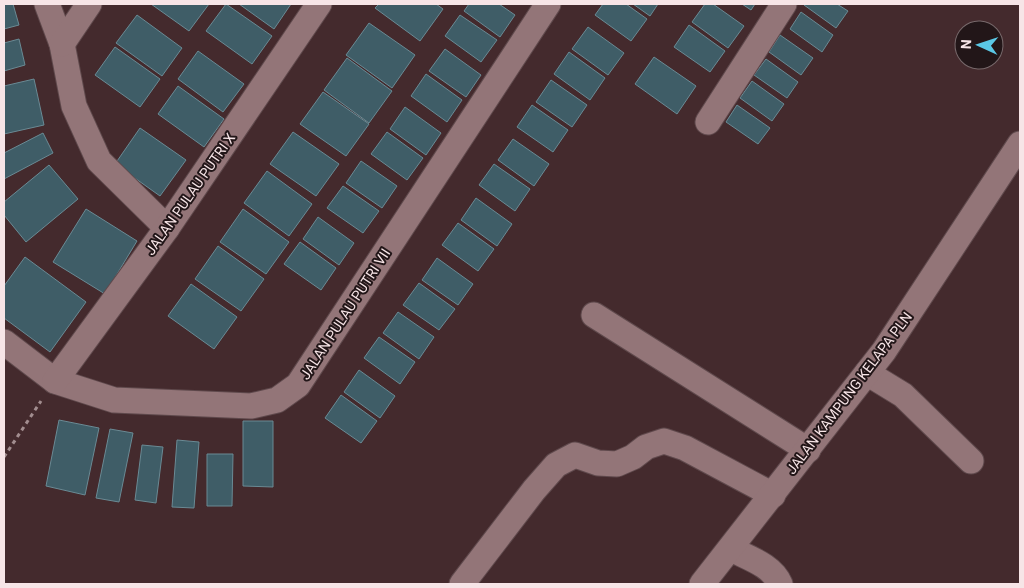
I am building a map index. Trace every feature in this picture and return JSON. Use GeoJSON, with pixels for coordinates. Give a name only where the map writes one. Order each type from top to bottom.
{"type":"FeatureCollection","features":[{"type":"Feature","properties":{"kind":"street"},"geometry":{"type":"LineString","coordinates":[[47,4],[62,44],[74,106],[99,161],[167,228]]}},
{"type":"Feature","properties":{"kind":"street"},"geometry":{"type":"LineString","coordinates":[[62,44],[89,4]]}},
{"type":"Feature","properties":{"kind":"street","name":"JALAN PULAU PUTRI X"},"geometry":{"type":"LineString","coordinates":[[55,381],[167,228],[320,4]]}},
{"type":"Feature","properties":{"kind":"street","name":"JALAN PULAU PUTRI VII"},"geometry":{"type":"LineString","coordinates":[[4,342],[55,381],[114,400],[252,406],[277,400],[298,386],[548,4]]}},
{"type":"Feature","properties":{"kind":"street"},"geometry":{"type":"LineString","coordinates":[[708,122],[784,4]]}},
{"type":"Feature","properties":{"kind":"street","name":"JALAN KAMPUNG KELAPA PLN"},"geometry":{"type":"LineString","coordinates":[[702,584],[884,351],[1020,144]]}},
{"type":"Feature","properties":{"kind":"street"},"geometry":{"type":"LineString","coordinates":[[594,315],[808,450]]}},
{"type":"Feature","properties":{"kind":"street"},"geometry":{"type":"LineString","coordinates":[[867,373],[903,396],[971,461]]}},
{"type":"Feature","properties":{"kind":"street"},"geometry":{"type":"LineString","coordinates":[[462,584],[539,484],[556,465],[575,455],[598,462],[617,464],[633,457],[646,447],[664,441],[686,448],[773,495]]}},
{"type":"Feature","properties":{"kind":"street"},"geometry":{"type":"LineString","coordinates":[[731,549],[769,569],[780,584]]}},
{"type":"Feature","properties":{"kind":"path"},"geometry":{"type":"LineString","coordinates":[[4,456],[55,381]]}},
{"type":"Feature","properties":{"kind":"building"},"geometry":{"type":"Polygon","coordinates":[[[4,4],[13,4],[19,25],[4,29],[4,4]]]}},
{"type":"Feature","properties":{"kind":"building"},"geometry":{"type":"Polygon","coordinates":[[[151,4],[209,4],[189,31],[151,4]]]}},
{"type":"Feature","properties":{"kind":"building"},"geometry":{"type":"Polygon","coordinates":[[[226,4],[272,36],[252,64],[206,31],[226,4]]]}},
{"type":"Feature","properties":{"kind":"building"},"geometry":{"type":"Polygon","coordinates":[[[239,4],[291,4],[274,29],[239,4]]]}},
{"type":"Feature","properties":{"kind":"building"},"geometry":{"type":"Polygon","coordinates":[[[379,4],[436,4],[443,9],[420,41],[375,8],[379,4]]]}},
{"type":"Feature","properties":{"kind":"building"},"geometry":{"type":"Polygon","coordinates":[[[469,4],[499,4],[515,15],[500,37],[464,11],[469,4]]]}},
{"type":"Feature","properties":{"kind":"building"},"geometry":{"type":"Polygon","coordinates":[[[603,4],[626,4],[647,19],[631,41],[595,15],[603,4]]]}},
{"type":"Feature","properties":{"kind":"building"},"geometry":{"type":"Polygon","coordinates":[[[633,4],[658,4],[650,16],[633,4]]]}},
{"type":"Feature","properties":{"kind":"building"},"geometry":{"type":"Polygon","coordinates":[[[705,4],[713,4],[744,26],[728,48],[692,22],[705,4]]]}},
{"type":"Feature","properties":{"kind":"building"},"geometry":{"type":"Polygon","coordinates":[[[742,4],[755,4],[751,10],[742,4]]]}},
{"type":"Feature","properties":{"kind":"building"},"geometry":{"type":"Polygon","coordinates":[[[805,4],[837,4],[848,11],[836,28],[805,4]]]}},
{"type":"Feature","properties":{"kind":"building"},"geometry":{"type":"Polygon","coordinates":[[[801,12],[833,35],[822,52],[790,29],[801,12]]]}},
{"type":"Feature","properties":{"kind":"building"},"geometry":{"type":"Polygon","coordinates":[[[137,15],[182,48],[162,76],[116,43],[137,15]]]}},
{"type":"Feature","properties":{"kind":"building"},"geometry":{"type":"Polygon","coordinates":[[[460,15],[497,40],[481,62],[445,36],[460,15]]]}},
{"type":"Feature","properties":{"kind":"building"},"geometry":{"type":"Polygon","coordinates":[[[369,23],[415,55],[392,88],[346,55],[369,23]]]}},
{"type":"Feature","properties":{"kind":"building"},"geometry":{"type":"Polygon","coordinates":[[[689,25],[725,51],[710,72],[674,47],[689,25]]]}},
{"type":"Feature","properties":{"kind":"building"},"geometry":{"type":"Polygon","coordinates":[[[588,27],[624,53],[608,75],[572,49],[588,27]]]}},
{"type":"Feature","properties":{"kind":"building"},"geometry":{"type":"Polygon","coordinates":[[[780,35],[813,58],[801,75],[769,52],[780,35]]]}},
{"type":"Feature","properties":{"kind":"building"},"geometry":{"type":"Polygon","coordinates":[[[19,39],[25,65],[4,71],[4,43],[19,39]]]}},
{"type":"Feature","properties":{"kind":"building"},"geometry":{"type":"Polygon","coordinates":[[[115,47],[160,79],[140,107],[95,75],[115,47]]]}},
{"type":"Feature","properties":{"kind":"building"},"geometry":{"type":"Polygon","coordinates":[[[445,49],[481,75],[466,97],[429,71],[445,49]]]}},
{"type":"Feature","properties":{"kind":"building"},"geometry":{"type":"Polygon","coordinates":[[[198,51],[244,84],[223,112],[178,79],[198,51]]]}},
{"type":"Feature","properties":{"kind":"building"},"geometry":{"type":"Polygon","coordinates":[[[569,52],[605,78],[590,100],[554,74],[569,52]]]}},
{"type":"Feature","properties":{"kind":"building"},"geometry":{"type":"Polygon","coordinates":[[[654,57],[696,86],[677,114],[635,84],[654,57]]]}},
{"type":"Feature","properties":{"kind":"building"},"geometry":{"type":"Polygon","coordinates":[[[347,58],[392,91],[369,123],[324,90],[347,58]]]}},
{"type":"Feature","properties":{"kind":"building"},"geometry":{"type":"Polygon","coordinates":[[[766,59],[798,82],[787,98],[754,75],[766,59]]]}},
{"type":"Feature","properties":{"kind":"building"},"geometry":{"type":"Polygon","coordinates":[[[426,74],[462,100],[447,122],[411,96],[426,74]]]}},
{"type":"Feature","properties":{"kind":"building"},"geometry":{"type":"Polygon","coordinates":[[[34,79],[44,125],[4,134],[4,86],[34,79]]]}},
{"type":"Feature","properties":{"kind":"building"},"geometry":{"type":"Polygon","coordinates":[[[551,80],[587,105],[572,127],[536,102],[551,80]]]}},
{"type":"Feature","properties":{"kind":"building"},"geometry":{"type":"Polygon","coordinates":[[[752,81],[784,104],[772,121],[740,98],[752,81]]]}},
{"type":"Feature","properties":{"kind":"building"},"geometry":{"type":"Polygon","coordinates":[[[178,86],[224,119],[204,147],[158,114],[178,86]]]}},
{"type":"Feature","properties":{"kind":"building"},"geometry":{"type":"Polygon","coordinates":[[[323,92],[369,124],[346,156],[300,124],[323,92]]]}},
{"type":"Feature","properties":{"kind":"building"},"geometry":{"type":"Polygon","coordinates":[[[532,105],[568,130],[553,152],[517,127],[532,105]]]}},
{"type":"Feature","properties":{"kind":"building"},"geometry":{"type":"Polygon","coordinates":[[[737,105],[770,128],[758,144],[726,122],[737,105]]]}},
{"type":"Feature","properties":{"kind":"building"},"geometry":{"type":"Polygon","coordinates":[[[405,107],[441,133],[426,155],[390,129],[405,107]]]}},
{"type":"Feature","properties":{"kind":"building"},"geometry":{"type":"Polygon","coordinates":[[[140,128],[186,160],[160,196],[115,164],[140,128]]]}},
{"type":"Feature","properties":{"kind":"building"},"geometry":{"type":"Polygon","coordinates":[[[293,132],[339,164],[316,196],[270,164],[293,132]]]}},
{"type":"Feature","properties":{"kind":"building"},"geometry":{"type":"Polygon","coordinates":[[[387,132],[423,158],[407,180],[371,154],[387,132]]]}},
{"type":"Feature","properties":{"kind":"building"},"geometry":{"type":"Polygon","coordinates":[[[43,133],[53,153],[4,179],[4,153],[43,133]]]}},
{"type":"Feature","properties":{"kind":"building"},"geometry":{"type":"Polygon","coordinates":[[[513,139],[549,164],[534,186],[498,160],[513,139]]]}},
{"type":"Feature","properties":{"kind":"building"},"geometry":{"type":"Polygon","coordinates":[[[361,161],[397,186],[382,208],[346,183],[361,161]]]}},
{"type":"Feature","properties":{"kind":"building"},"geometry":{"type":"Polygon","coordinates":[[[494,164],[530,189],[515,211],[479,185],[494,164]]]}},
{"type":"Feature","properties":{"kind":"building"},"geometry":{"type":"Polygon","coordinates":[[[49,165],[78,199],[26,242],[4,215],[4,202],[49,165]]]}},
{"type":"Feature","properties":{"kind":"building"},"geometry":{"type":"Polygon","coordinates":[[[267,171],[312,204],[289,236],[244,203],[267,171]]]}},
{"type":"Feature","properties":{"kind":"building"},"geometry":{"type":"Polygon","coordinates":[[[343,186],[379,211],[363,233],[327,208],[343,186]]]}},
{"type":"Feature","properties":{"kind":"building"},"geometry":{"type":"Polygon","coordinates":[[[476,198],[512,224],[497,246],[461,220],[476,198]]]}},
{"type":"Feature","properties":{"kind":"building"},"geometry":{"type":"Polygon","coordinates":[[[86,209],[137,241],[105,294],[53,262],[86,209]]]}},
{"type":"Feature","properties":{"kind":"building"},"geometry":{"type":"Polygon","coordinates":[[[243,209],[289,242],[266,274],[220,242],[243,209]]]}},
{"type":"Feature","properties":{"kind":"building"},"geometry":{"type":"Polygon","coordinates":[[[318,217],[354,243],[339,265],[303,239],[318,217]]]}},
{"type":"Feature","properties":{"kind":"building"},"geometry":{"type":"Polygon","coordinates":[[[458,223],[494,249],[478,271],[442,245],[458,223]]]}},
{"type":"Feature","properties":{"kind":"building"},"geometry":{"type":"Polygon","coordinates":[[[300,242],[336,268],[321,290],[284,264],[300,242]]]}},
{"type":"Feature","properties":{"kind":"building"},"geometry":{"type":"Polygon","coordinates":[[[218,246],[264,279],[241,311],[195,279],[218,246]]]}},
{"type":"Feature","properties":{"kind":"building"},"geometry":{"type":"Polygon","coordinates":[[[25,257],[86,302],[50,352],[4,318],[4,286],[25,257]]]}},
{"type":"Feature","properties":{"kind":"building"},"geometry":{"type":"Polygon","coordinates":[[[437,258],[473,284],[458,305],[422,280],[437,258]]]}},
{"type":"Feature","properties":{"kind":"building"},"geometry":{"type":"Polygon","coordinates":[[[419,283],[455,309],[439,330],[403,305],[419,283]]]}},
{"type":"Feature","properties":{"kind":"building"},"geometry":{"type":"Polygon","coordinates":[[[191,284],[237,317],[214,349],[168,316],[191,284]]]}},
{"type":"Feature","properties":{"kind":"building"},"geometry":{"type":"Polygon","coordinates":[[[398,312],[434,337],[419,359],[383,333],[398,312]]]}},
{"type":"Feature","properties":{"kind":"building"},"geometry":{"type":"Polygon","coordinates":[[[379,337],[415,362],[400,384],[364,358],[379,337]]]}},
{"type":"Feature","properties":{"kind":"building"},"geometry":{"type":"Polygon","coordinates":[[[359,370],[395,396],[380,418],[344,392],[359,370]]]}},
{"type":"Feature","properties":{"kind":"building"},"geometry":{"type":"Polygon","coordinates":[[[341,395],[377,421],[361,443],[325,418],[341,395]]]}},
{"type":"Feature","properties":{"kind":"building"},"geometry":{"type":"Polygon","coordinates":[[[59,420],[99,428],[85,495],[46,486],[59,420]]]}},
{"type":"Feature","properties":{"kind":"building"},"geometry":{"type":"Polygon","coordinates":[[[243,421],[273,421],[273,487],[243,486],[243,421]]]}},
{"type":"Feature","properties":{"kind":"building"},"geometry":{"type":"Polygon","coordinates":[[[110,429],[133,433],[119,502],[96,498],[110,429]]]}},
{"type":"Feature","properties":{"kind":"building"},"geometry":{"type":"Polygon","coordinates":[[[177,440],[199,442],[194,508],[172,507],[177,440]]]}},
{"type":"Feature","properties":{"kind":"building"},"geometry":{"type":"Polygon","coordinates":[[[142,445],[163,447],[156,503],[135,500],[142,445]]]}},
{"type":"Feature","properties":{"kind":"building"},"geometry":{"type":"Polygon","coordinates":[[[207,454],[233,454],[232,506],[207,506],[207,454]]]}}]}
